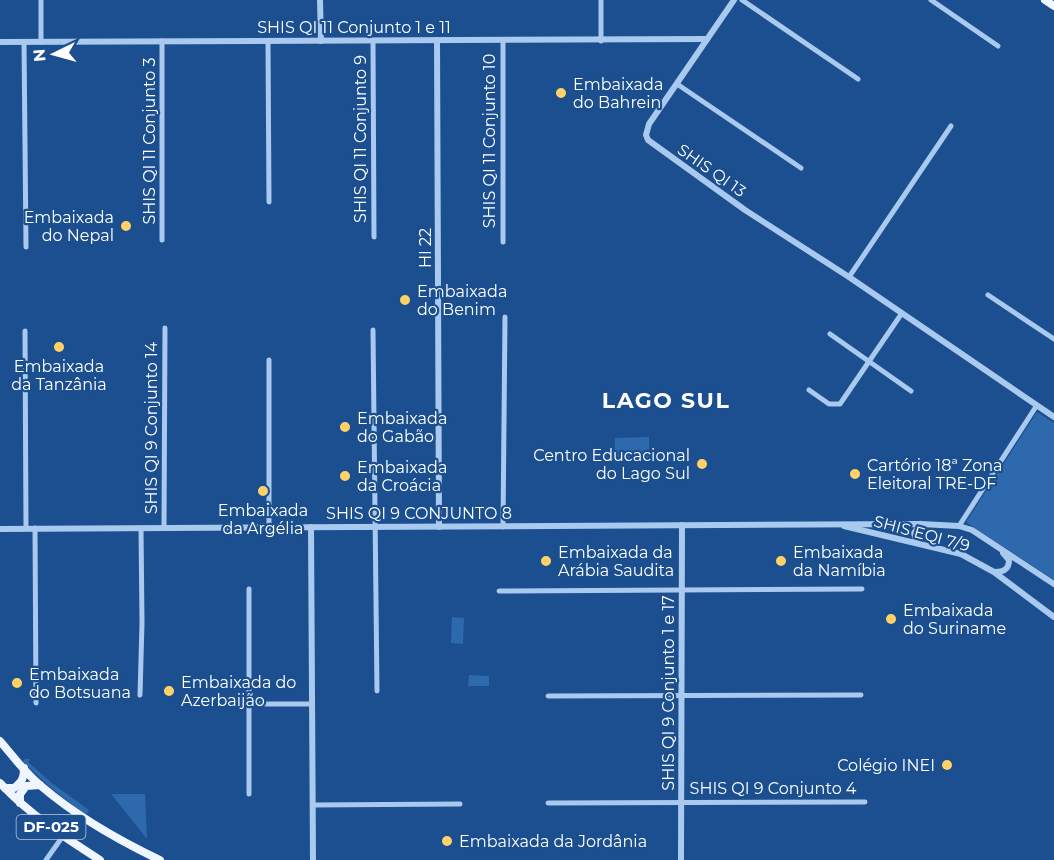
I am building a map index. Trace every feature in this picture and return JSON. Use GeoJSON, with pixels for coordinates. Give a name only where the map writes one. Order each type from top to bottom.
{"type":"FeatureCollection","features":[{"type":"Feature","properties":{"kind":"main road"},"geometry":{"type":"LineString","coordinates":[[1045,0],[1054,6]]}},
{"type":"Feature","properties":{"kind":"main road","name":"DF-025"},"geometry":{"type":"LineString","coordinates":[[0,741],[40,786],[87,819],[136,849],[160,860]]}},
{"type":"Feature","properties":{"kind":"main road"},"geometry":{"type":"LineString","coordinates":[[3,785],[14,788],[24,778],[24,768]]}},
{"type":"Feature","properties":{"kind":"main road","name":"DF-025"},"geometry":{"type":"LineString","coordinates":[[3,785],[21,803],[63,836],[100,860]]}},
{"type":"Feature","properties":{"kind":"main road"},"geometry":{"type":"LineString","coordinates":[[21,803],[20,794],[26,786],[40,786]]}},
{"type":"Feature","properties":{"kind":"street"},"geometry":{"type":"LineString","coordinates":[[41,0],[41,42]]}},
{"type":"Feature","properties":{"kind":"street"},"geometry":{"type":"LineString","coordinates":[[320,0],[321,41]]}},
{"type":"Feature","properties":{"kind":"street"},"geometry":{"type":"LineString","coordinates":[[601,0],[601,41]]}},
{"type":"Feature","properties":{"kind":"street","name":"SHIS QI 13"},"geometry":{"type":"LineString","coordinates":[[734,0],[646,129],[646,135],[653,145],[745,210],[849,276],[1054,417]]}},
{"type":"Feature","properties":{"kind":"street"},"geometry":{"type":"LineString","coordinates":[[742,0],[858,79]]}},
{"type":"Feature","properties":{"kind":"street"},"geometry":{"type":"LineString","coordinates":[[931,0],[998,46]]}},
{"type":"Feature","properties":{"kind":"street","name":"SHIS QI 11 Conjunto 1 e 11"},"geometry":{"type":"LineString","coordinates":[[0,42],[707,39]]}},
{"type":"Feature","properties":{"kind":"street","name":"HI 22"},"geometry":{"type":"LineString","coordinates":[[437,40],[439,527]]}},
{"type":"Feature","properties":{"kind":"street","name":"SHIS QI 11 Conjunto 10"},"geometry":{"type":"LineString","coordinates":[[502,40],[503,242]]}},
{"type":"Feature","properties":{"kind":"street","name":"SHIS QI 11 Conjunto 3"},"geometry":{"type":"LineString","coordinates":[[162,41],[162,240]]}},
{"type":"Feature","properties":{"kind":"street"},"geometry":{"type":"LineString","coordinates":[[268,41],[269,202]]}},
{"type":"Feature","properties":{"kind":"street","name":"SHIS QI 11 Conjunto 9"},"geometry":{"type":"LineString","coordinates":[[373,41],[374,237]]}},
{"type":"Feature","properties":{"kind":"street"},"geometry":{"type":"LineString","coordinates":[[24,42],[26,247]]}},
{"type":"Feature","properties":{"kind":"street"},"geometry":{"type":"LineString","coordinates":[[677,84],[801,168]]}},
{"type":"Feature","properties":{"kind":"street"},"geometry":{"type":"LineString","coordinates":[[849,276],[951,126]]}},
{"type":"Feature","properties":{"kind":"street"},"geometry":{"type":"LineString","coordinates":[[988,295],[1054,339]]}},
{"type":"Feature","properties":{"kind":"street"},"geometry":{"type":"LineString","coordinates":[[809,390],[829,404],[840,404],[902,313]]}},
{"type":"Feature","properties":{"kind":"street"},"geometry":{"type":"LineString","coordinates":[[503,526],[505,317]]}},
{"type":"Feature","properties":{"kind":"street","name":"SHIS QI 9 Conjunto 14"},"geometry":{"type":"LineString","coordinates":[[164,528],[165,328]]}},
{"type":"Feature","properties":{"kind":"street"},"geometry":{"type":"LineString","coordinates":[[373,330],[377,691]]}},
{"type":"Feature","properties":{"kind":"street"},"geometry":{"type":"LineString","coordinates":[[25,331],[26,529]]}},
{"type":"Feature","properties":{"kind":"street"},"geometry":{"type":"LineString","coordinates":[[831,334],[911,391]]}},
{"type":"Feature","properties":{"kind":"street"},"geometry":{"type":"LineString","coordinates":[[269,360],[269,528]]}},
{"type":"Feature","properties":{"kind":"street"},"geometry":{"type":"LineString","coordinates":[[958,526],[1037,405]]}},
{"type":"Feature","properties":{"kind":"street"},"geometry":{"type":"LineString","coordinates":[[838,525],[856,523],[958,526],[972,530],[1054,584]]}},
{"type":"Feature","properties":{"kind":"street"},"geometry":{"type":"LineString","coordinates":[[917,543],[914,533],[921,524]]}},
{"type":"Feature","properties":{"kind":"street","name":"SHIS QI 9 Conjunto 1 e 17"},"geometry":{"type":"LineString","coordinates":[[681,860],[682,525]]}},
{"type":"Feature","properties":{"kind":"street","name":"SHIS QI 9 CONJUNTO 8"},"geometry":{"type":"LineString","coordinates":[[0,529],[838,525]]}},
{"type":"Feature","properties":{"kind":"street","name":"SHIS EQI 7/9"},"geometry":{"type":"LineString","coordinates":[[838,525],[962,554],[994,572],[1054,617]]}},
{"type":"Feature","properties":{"kind":"street"},"geometry":{"type":"LineString","coordinates":[[311,527],[313,860]]}},
{"type":"Feature","properties":{"kind":"street"},"geometry":{"type":"LineString","coordinates":[[35,528],[36,703]]}},
{"type":"Feature","properties":{"kind":"street"},"geometry":{"type":"LineString","coordinates":[[140,695],[141,528]]}},
{"type":"Feature","properties":{"kind":"street"},"geometry":{"type":"LineString","coordinates":[[993,543],[1009,560],[1009,566],[1005,570],[994,572]]}},
{"type":"Feature","properties":{"kind":"street"},"geometry":{"type":"LineString","coordinates":[[249,588],[249,794]]}},
{"type":"Feature","properties":{"kind":"street"},"geometry":{"type":"LineString","coordinates":[[499,591],[862,589]]}},
{"type":"Feature","properties":{"kind":"street"},"geometry":{"type":"LineString","coordinates":[[548,696],[861,695]]}},
{"type":"Feature","properties":{"kind":"street"},"geometry":{"type":"LineString","coordinates":[[249,704],[311,704]]}},
{"type":"Feature","properties":{"kind":"street","name":"SHIS QI 9 Conjunto 4"},"geometry":{"type":"LineString","coordinates":[[548,803],[864,802]]}},
{"type":"Feature","properties":{"kind":"street"},"geometry":{"type":"LineString","coordinates":[[313,805],[460,804]]}},
{"type":"Feature","properties":{"kind":"street"},"geometry":{"type":"LineString","coordinates":[[46,860],[63,836]]}},
{"type":"Feature","properties":{"kind":"shaded area"},"geometry":{"type":"Polygon","coordinates":[[[1037,412],[1054,423],[1054,580],[966,522],[1037,412]]]}},
{"type":"Feature","properties":{"kind":"shaded area"},"geometry":{"type":"Polygon","coordinates":[[[649,437],[649,461],[615,461],[615,438],[649,437]]]}},
{"type":"Feature","properties":{"kind":"shaded area"},"geometry":{"type":"Polygon","coordinates":[[[452,617],[464,618],[463,644],[451,643],[452,617]]]}},
{"type":"Feature","properties":{"kind":"shaded area"},"geometry":{"type":"Polygon","coordinates":[[[469,675],[489,676],[489,686],[468,686],[469,675]]]}},
{"type":"Feature","properties":{"kind":"shaded area"},"geometry":{"type":"Polygon","coordinates":[[[25,759],[30,759],[28,762],[53,784],[89,810],[86,815],[51,788],[23,762],[25,759]]]}},
{"type":"Feature","properties":{"kind":"shaded area"},"geometry":{"type":"Polygon","coordinates":[[[111,794],[145,794],[147,839],[111,794]]]}},
{"type":"Feature","properties":{"kind":"place","name":"Embaixada do Bahrein"},"geometry":{"type":"Point","coordinates":[561,93]}},
{"type":"Feature","properties":{"kind":"place","name":"Embaixada do Nepal"},"geometry":{"type":"Point","coordinates":[126,226]}},
{"type":"Feature","properties":{"kind":"place","name":"Embaixada do Benim"},"geometry":{"type":"Point","coordinates":[405,300]}},
{"type":"Feature","properties":{"kind":"place","name":"Embaixada da Tanzânia"},"geometry":{"type":"Point","coordinates":[59,347]}},
{"type":"Feature","properties":{"kind":"place","name":"Embaixada do Gabão"},"geometry":{"type":"Point","coordinates":[345,427]}},
{"type":"Feature","properties":{"kind":"place","name":"Centro Educacional do Lago Sul"},"geometry":{"type":"Point","coordinates":[702,464]}},
{"type":"Feature","properties":{"kind":"place","name":"Cartório 18ª Zona Eleitoral TRE-DF"},"geometry":{"type":"Point","coordinates":[855,474]}},
{"type":"Feature","properties":{"kind":"place","name":"Embaixada da Croácia"},"geometry":{"type":"Point","coordinates":[345,476]}},
{"type":"Feature","properties":{"kind":"place","name":"Embaixada da Argélia"},"geometry":{"type":"Point","coordinates":[263,491]}},
{"type":"Feature","properties":{"kind":"place","name":"Embaixada da Arábia Saudita"},"geometry":{"type":"Point","coordinates":[546,561]}},
{"type":"Feature","properties":{"kind":"place","name":"Embaixada da Namíbia"},"geometry":{"type":"Point","coordinates":[781,561]}},
{"type":"Feature","properties":{"kind":"place","name":"Embaixada do Suriname"},"geometry":{"type":"Point","coordinates":[891,619]}},
{"type":"Feature","properties":{"kind":"place","name":"Embaixada do Botsuana"},"geometry":{"type":"Point","coordinates":[17,683]}},
{"type":"Feature","properties":{"kind":"place","name":"Embaixada do Azerbaijão"},"geometry":{"type":"Point","coordinates":[169,691]}},
{"type":"Feature","properties":{"kind":"place","name":"Colégio INEI"},"geometry":{"type":"Point","coordinates":[947,765]}},
{"type":"Feature","properties":{"kind":"place","name":"Embaixada da Jordânia"},"geometry":{"type":"Point","coordinates":[447,841]}},
{"type":"Feature","properties":{"kind":"district","name":"LAGO SUL"},"geometry":{"type":"Point","coordinates":[666,400]}}]}
